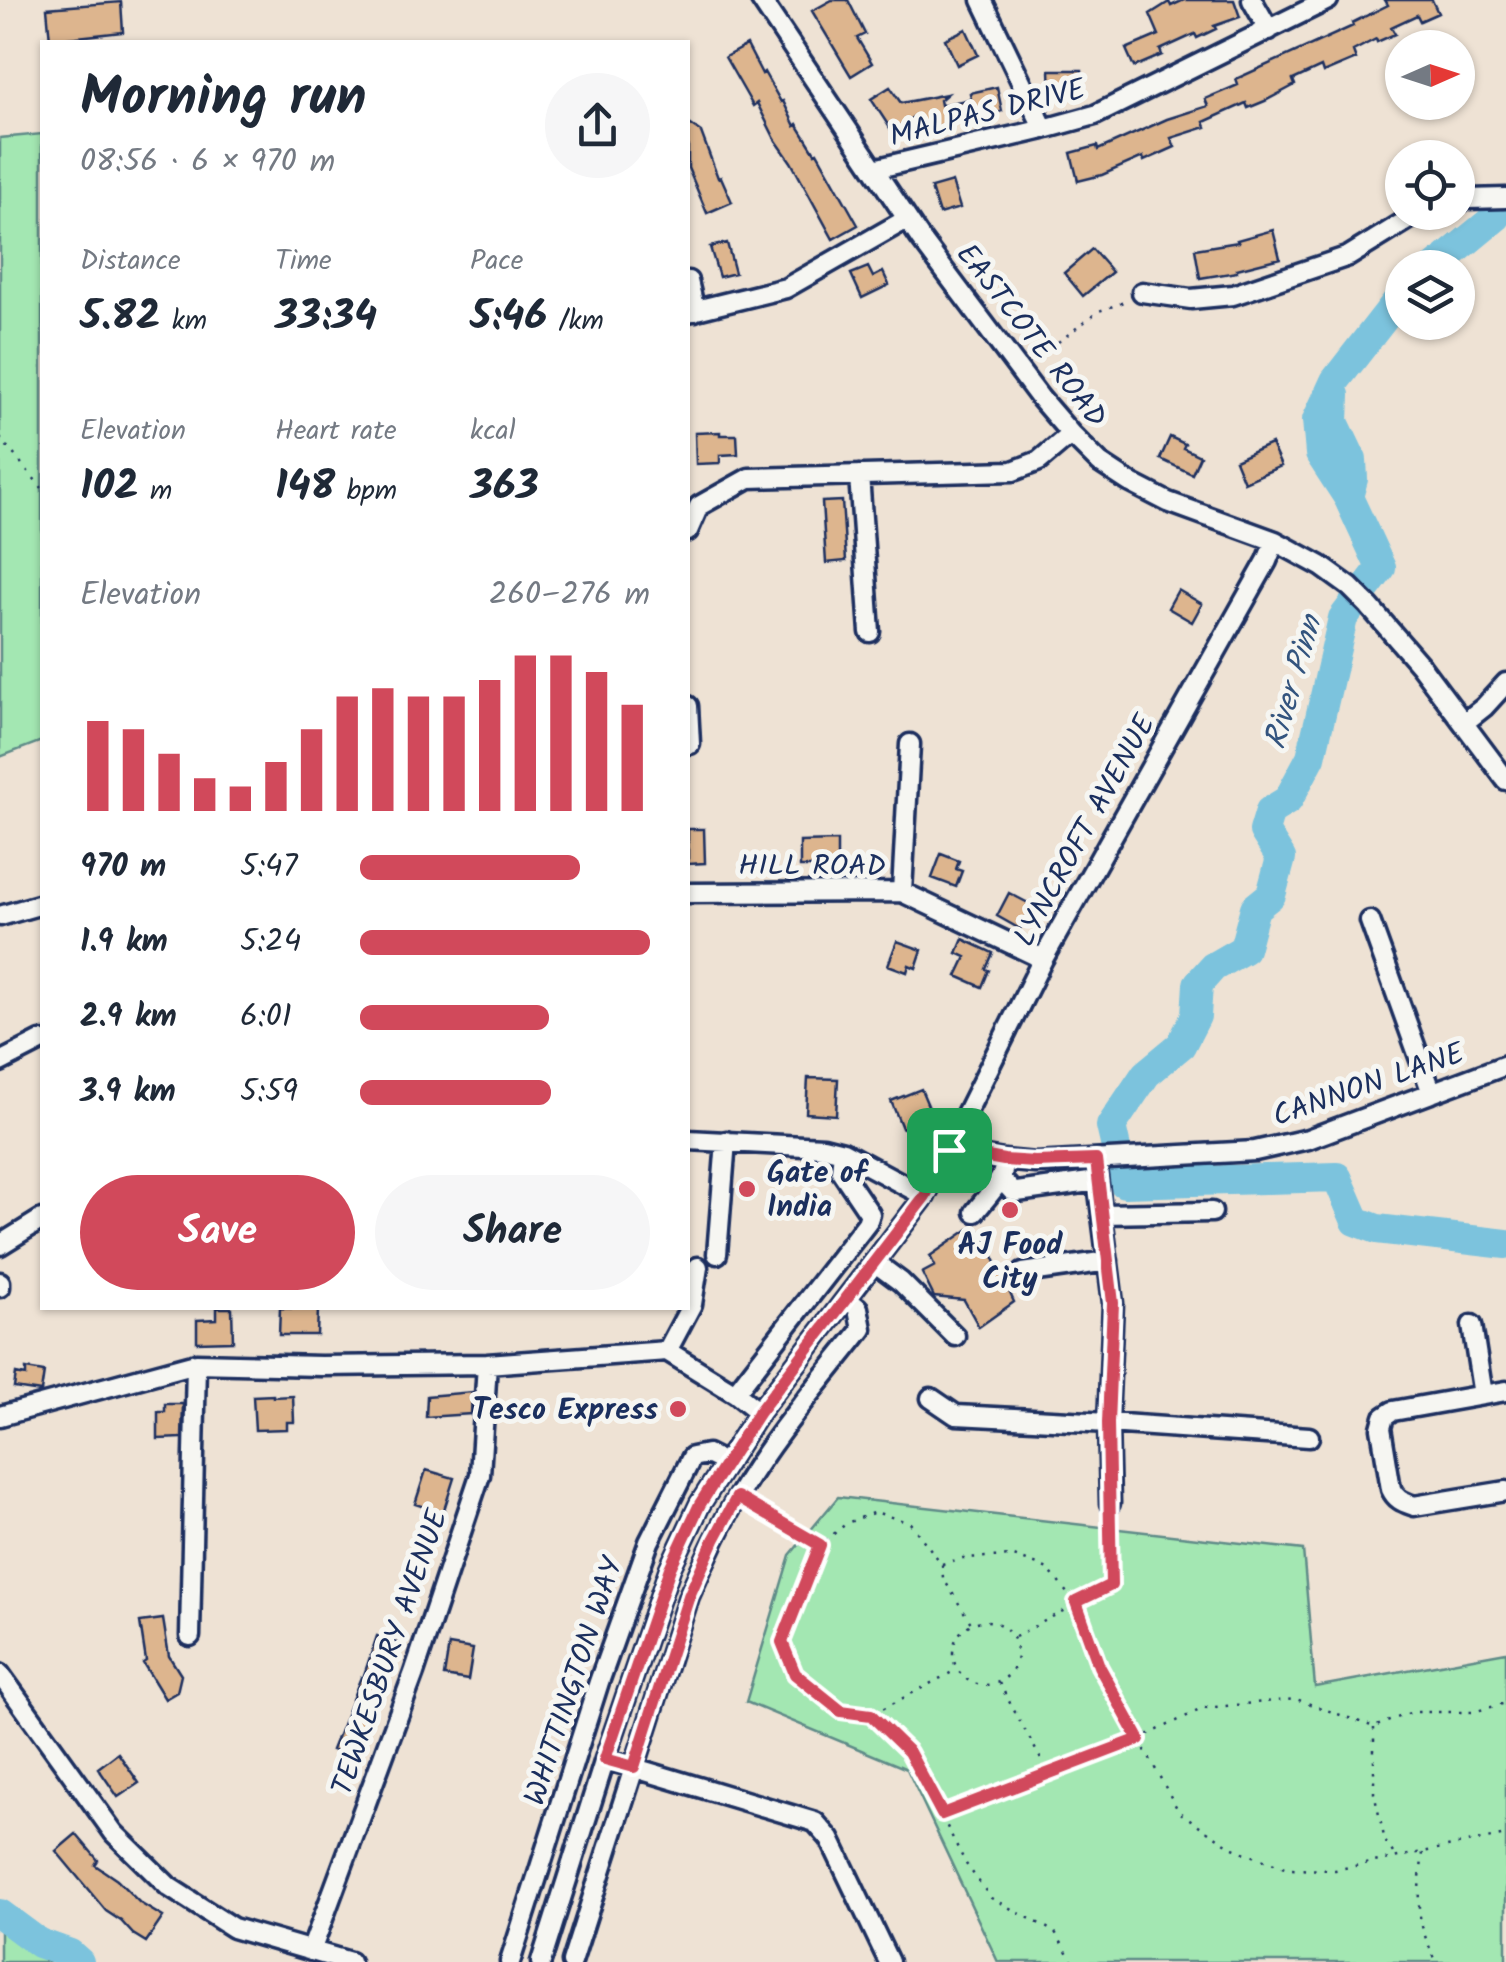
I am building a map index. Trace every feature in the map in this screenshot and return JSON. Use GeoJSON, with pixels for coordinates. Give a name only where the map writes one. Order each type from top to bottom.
{"type":"FeatureCollection","features":[{"type":"Feature","properties":{"kind":"street","name":"EASTCOTE ROAD"},"geometry":{"type":"LineString","coordinates":[[761,0],[907,219],[1071,434],[1100,463],[1129,482],[1168,502],[1274,540],[1350,587],[1420,665],[1506,780]]}},
{"type":"Feature","properties":{"kind":"street"},"geometry":{"type":"LineString","coordinates":[[982,0],[1044,130]]}},
{"type":"Feature","properties":{"kind":"street"},"geometry":{"type":"LineString","coordinates":[[1252,0],[1268,30]]}},
{"type":"Feature","properties":{"kind":"street","name":"MALPAS DRIVE"},"geometry":{"type":"LineString","coordinates":[[874,169],[1095,115],[1328,0]]}},
{"type":"Feature","properties":{"kind":"street"},"geometry":{"type":"LineString","coordinates":[[1475,200],[1506,198]]}},
{"type":"Feature","properties":{"kind":"street"},"geometry":{"type":"LineString","coordinates":[[691,312],[786,288],[907,219]]}},
{"type":"Feature","properties":{"kind":"street"},"geometry":{"type":"LineString","coordinates":[[1142,292],[1191,298],[1233,295],[1349,256],[1391,230]]}},
{"type":"Feature","properties":{"kind":"street"},"geometry":{"type":"LineString","coordinates":[[690,527],[700,506],[749,478],[1013,472],[1039,461],[1071,434]]}},
{"type":"Feature","properties":{"kind":"street"},"geometry":{"type":"LineString","coordinates":[[859,475],[870,632]]}},
{"type":"Feature","properties":{"kind":"street","name":"LYNCROFT AVENUE"},"geometry":{"type":"LineString","coordinates":[[949,1150],[1042,958],[1244,602],[1274,540]]}},
{"type":"Feature","properties":{"kind":"street"},"geometry":{"type":"LineString","coordinates":[[1465,722],[1506,683]]}},
{"type":"Feature","properties":{"kind":"street"},"geometry":{"type":"LineString","coordinates":[[902,892],[910,744]]}},
{"type":"Feature","properties":{"kind":"street","name":"HILL ROAD"},"geometry":{"type":"LineString","coordinates":[[690,893],[902,892],[1042,958]]}},
{"type":"Feature","properties":{"kind":"street"},"geometry":{"type":"LineString","coordinates":[[0,916],[40,905]]}},
{"type":"Feature","properties":{"kind":"street"},"geometry":{"type":"LineString","coordinates":[[1370,921],[1432,1092]]}},
{"type":"Feature","properties":{"kind":"street"},"geometry":{"type":"LineString","coordinates":[[0,1062],[40,1042]]}},
{"type":"Feature","properties":{"kind":"street","name":"CANNON LANE"},"geometry":{"type":"LineString","coordinates":[[949,1150],[1003,1170],[1035,1162],[1255,1151],[1308,1139],[1506,1065]]}},
{"type":"Feature","properties":{"kind":"street"},"geometry":{"type":"LineString","coordinates":[[690,1140],[843,1152],[925,1196]]}},
{"type":"Feature","properties":{"kind":"street"},"geometry":{"type":"LineString","coordinates":[[717,1254],[726,1142]]}},
{"type":"Feature","properties":{"kind":"street","name":"WHITTINGTON WAY"},"geometry":{"type":"LineString","coordinates":[[541,1962],[670,1568],[700,1504],[759,1412],[925,1196],[949,1150]]}},
{"type":"Feature","properties":{"kind":"street"},"geometry":{"type":"LineString","coordinates":[[735,1393],[867,1223],[870,1214],[866,1206],[841,1172],[843,1152]]}},
{"type":"Feature","properties":{"kind":"street"},"geometry":{"type":"LineString","coordinates":[[1102,1159],[1097,1181],[1113,1303],[1108,1423],[1110,1503]]}},
{"type":"Feature","properties":{"kind":"street"},"geometry":{"type":"LineString","coordinates":[[1003,1170],[1012,1191],[1017,1192],[1097,1181]]}},
{"type":"Feature","properties":{"kind":"street"},"geometry":{"type":"LineString","coordinates":[[975,1212],[1003,1170]]}},
{"type":"Feature","properties":{"kind":"street"},"geometry":{"type":"LineString","coordinates":[[1102,1214],[1212,1212]]}},
{"type":"Feature","properties":{"kind":"street"},"geometry":{"type":"LineString","coordinates":[[0,1246],[40,1220]]}},
{"type":"Feature","properties":{"kind":"street"},"geometry":{"type":"LineString","coordinates":[[1023,1273],[1108,1261]]}},
{"type":"Feature","properties":{"kind":"street"},"geometry":{"type":"LineString","coordinates":[[874,1262],[901,1282],[954,1336]]}},
{"type":"Feature","properties":{"kind":"street"},"geometry":{"type":"LineString","coordinates":[[690,1308],[698,1268]]}},
{"type":"Feature","properties":{"kind":"street"},"geometry":{"type":"LineString","coordinates":[[572,1962],[689,1596],[737,1497],[770,1446],[862,1328],[858,1308],[847,1299]]}},
{"type":"Feature","properties":{"kind":"street"},"geometry":{"type":"LineString","coordinates":[[668,1351],[689,1310]]}},
{"type":"Feature","properties":{"kind":"street"},"geometry":{"type":"LineString","coordinates":[[1472,1325],[1483,1395]]}},
{"type":"Feature","properties":{"kind":"street"},"geometry":{"type":"LineString","coordinates":[[0,1416],[196,1362],[321,1366],[487,1364],[668,1351],[759,1412]]}},
{"type":"Feature","properties":{"kind":"street"},"geometry":{"type":"LineString","coordinates":[[190,1636],[196,1362]]}},
{"type":"Feature","properties":{"kind":"street","name":"TEWKESBURY AVENUE"},"geometry":{"type":"LineString","coordinates":[[310,1951],[414,1672],[480,1475],[487,1364]]}},
{"type":"Feature","properties":{"kind":"street"},"geometry":{"type":"LineString","coordinates":[[1506,1391],[1393,1411],[1384,1417],[1382,1428],[1394,1497],[1414,1506],[1506,1491]]}},
{"type":"Feature","properties":{"kind":"street"},"geometry":{"type":"LineString","coordinates":[[932,1398],[956,1415],[1310,1437]]}},
{"type":"Feature","properties":{"kind":"street","name":"WHITTINGTON WAY"},"geometry":{"type":"LineString","coordinates":[[510,1962],[648,1542],[692,1458],[707,1454],[725,1463]]}},
{"type":"Feature","properties":{"kind":"street"},"geometry":{"type":"LineString","coordinates":[[0,1674],[114,1833],[170,1887],[233,1928],[350,1962]]}},
{"type":"Feature","properties":{"kind":"street"},"geometry":{"type":"LineString","coordinates":[[605,1759],[815,1822],[830,1840],[888,1962]]}},
{"type":"Feature","properties":{"kind":"path"},"geometry":{"type":"LineString","coordinates":[[1020,371],[1098,311],[1132,300],[1142,292]]}},
{"type":"Feature","properties":{"kind":"path"},"geometry":{"type":"LineString","coordinates":[[0,438],[40,486]]}},
{"type":"Feature","properties":{"kind":"path"},"geometry":{"type":"LineString","coordinates":[[737,1497],[820,1545]]}},
{"type":"Feature","properties":{"kind":"path"},"geometry":{"type":"LineString","coordinates":[[1014,1638],[1111,1585],[1110,1503]]}},
{"type":"Feature","properties":{"kind":"path"},"geometry":{"type":"LineString","coordinates":[[956,1670],[871,1715],[841,1711],[795,1674],[782,1642],[820,1545],[847,1522],[875,1512],[910,1522],[942,1564],[943,1578],[971,1623]]}},
{"type":"Feature","properties":{"kind":"path"},"geometry":{"type":"LineString","coordinates":[[942,1564],[963,1558],[1014,1556],[1048,1569],[1076,1602],[1099,1666],[1178,1812],[1233,1848],[1287,1869],[1334,1870],[1506,1835]]}},
{"type":"Feature","properties":{"kind":"path"},"geometry":{"type":"LineString","coordinates":[[987,1620],[1003,1626],[1014,1638],[1018,1654],[1012,1671],[1000,1683],[984,1686],[968,1682],[956,1670],[952,1652],[957,1635],[971,1623],[987,1620]]}},
{"type":"Feature","properties":{"kind":"path"},"geometry":{"type":"LineString","coordinates":[[1000,1683],[1049,1773]]}},
{"type":"Feature","properties":{"kind":"path"},"geometry":{"type":"LineString","coordinates":[[942,1814],[1139,1739],[1204,1708],[1296,1698],[1374,1727],[1412,1712],[1473,1712],[1506,1702]]}},
{"type":"Feature","properties":{"kind":"path"},"geometry":{"type":"LineString","coordinates":[[871,1715],[909,1752],[966,1864],[991,1898],[1055,1932],[1073,1962]]}},
{"type":"Feature","properties":{"kind":"path"},"geometry":{"type":"LineString","coordinates":[[1374,1727],[1374,1792],[1386,1841],[1396,1857]]}},
{"type":"Feature","properties":{"kind":"path"},"geometry":{"type":"LineString","coordinates":[[1423,1852],[1417,1910],[1436,1962]]}},
{"type":"Feature","properties":{"kind":"green space"},"geometry":{"type":"Polygon","coordinates":[[[40,134],[40,742],[0,757],[0,138],[40,134]]]}},
{"type":"Feature","properties":{"kind":"green space"},"geometry":{"type":"Polygon","coordinates":[[[838,1497],[1303,1550],[1315,1687],[1506,1652],[1506,1962],[998,1962],[907,1769],[746,1702],[790,1555],[838,1497]]]}},
{"type":"Feature","properties":{"kind":"green space"},"geometry":{"type":"Polygon","coordinates":[[[0,1923],[54,1962],[0,1962],[0,1923]]]}},
{"type":"Feature","properties":{"kind":"building"},"geometry":{"type":"Polygon","coordinates":[[[832,0],[848,0],[865,34],[857,38],[872,63],[851,76],[812,11],[832,0]]]}},
{"type":"Feature","properties":{"kind":"building"},"geometry":{"type":"Polygon","coordinates":[[[1184,0],[1234,0],[1240,17],[1214,26],[1216,29],[1197,38],[1195,34],[1160,50],[1162,55],[1134,67],[1126,49],[1159,35],[1150,14],[1169,2],[1171,6],[1184,0]]]}},
{"type":"Feature","properties":{"kind":"building"},"geometry":{"type":"Polygon","coordinates":[[[1385,0],[1432,0],[1438,13],[1420,21],[1417,15],[1391,27],[1393,30],[1385,30],[1385,38],[1353,51],[1356,59],[1323,73],[1321,67],[1293,80],[1295,85],[1265,101],[1248,108],[1246,103],[1204,122],[1206,127],[1171,138],[1175,147],[1078,181],[1071,153],[1097,146],[1098,150],[1167,119],[1208,106],[1205,99],[1238,85],[1236,79],[1353,26],[1352,23],[1388,5],[1385,0]]]}},
{"type":"Feature","properties":{"kind":"building"},"geometry":{"type":"Polygon","coordinates":[[[121,2],[123,32],[50,40],[47,8],[121,2]]]}},
{"type":"Feature","properties":{"kind":"building"},"geometry":{"type":"Polygon","coordinates":[[[966,29],[978,55],[957,65],[945,39],[966,29]]]}},
{"type":"Feature","properties":{"kind":"building"},"geometry":{"type":"Polygon","coordinates":[[[747,45],[795,126],[817,152],[858,225],[833,239],[757,103],[753,106],[725,57],[747,45]]]}},
{"type":"Feature","properties":{"kind":"building"},"geometry":{"type":"Polygon","coordinates":[[[1050,70],[1082,70],[1082,92],[1051,92],[1050,70]]]}},
{"type":"Feature","properties":{"kind":"building"},"geometry":{"type":"Polygon","coordinates":[[[890,87],[901,103],[947,94],[940,100],[941,105],[971,99],[970,93],[997,87],[1002,111],[919,131],[916,115],[892,131],[871,99],[890,87]]]}},
{"type":"Feature","properties":{"kind":"building"},"geometry":{"type":"Polygon","coordinates":[[[690,124],[701,132],[718,178],[721,177],[732,202],[707,213],[690,173],[690,124]]]}},
{"type":"Feature","properties":{"kind":"building"},"geometry":{"type":"Polygon","coordinates":[[[952,182],[960,208],[939,214],[931,188],[952,182]]]}},
{"type":"Feature","properties":{"kind":"building"},"geometry":{"type":"Polygon","coordinates":[[[1273,230],[1280,258],[1237,272],[1200,278],[1195,249],[1238,242],[1273,230]]]}},
{"type":"Feature","properties":{"kind":"building"},"geometry":{"type":"Polygon","coordinates":[[[727,243],[735,273],[719,277],[710,247],[727,243]]]}},
{"type":"Feature","properties":{"kind":"building"},"geometry":{"type":"Polygon","coordinates":[[[1092,249],[1112,272],[1083,296],[1064,273],[1092,249]]]}},
{"type":"Feature","properties":{"kind":"building"},"geometry":{"type":"Polygon","coordinates":[[[868,267],[873,277],[883,272],[889,285],[862,298],[851,274],[868,267]]]}},
{"type":"Feature","properties":{"kind":"building"},"geometry":{"type":"Polygon","coordinates":[[[695,433],[737,435],[738,454],[720,455],[720,463],[696,464],[695,433]]]}},
{"type":"Feature","properties":{"kind":"building"},"geometry":{"type":"Polygon","coordinates":[[[1170,437],[1200,456],[1192,474],[1160,459],[1170,437]]]}},
{"type":"Feature","properties":{"kind":"building"},"geometry":{"type":"Polygon","coordinates":[[[1271,444],[1281,466],[1244,482],[1235,460],[1271,444]]]}},
{"type":"Feature","properties":{"kind":"building"},"geometry":{"type":"Polygon","coordinates":[[[842,501],[846,561],[826,563],[822,502],[842,501]]]}},
{"type":"Feature","properties":{"kind":"building"},"geometry":{"type":"Polygon","coordinates":[[[1178,590],[1202,604],[1192,622],[1168,608],[1178,590]]]}},
{"type":"Feature","properties":{"kind":"building"},"geometry":{"type":"Polygon","coordinates":[[[690,829],[704,829],[705,863],[690,864],[690,829]]]}},
{"type":"Feature","properties":{"kind":"building"},"geometry":{"type":"Polygon","coordinates":[[[837,841],[837,867],[800,867],[800,842],[837,841]]]}},
{"type":"Feature","properties":{"kind":"building"},"geometry":{"type":"Polygon","coordinates":[[[941,854],[959,861],[956,869],[962,871],[956,887],[932,878],[941,854]]]}},
{"type":"Feature","properties":{"kind":"building"},"geometry":{"type":"Polygon","coordinates":[[[1009,893],[1032,905],[1020,929],[997,916],[1009,893]]]}},
{"type":"Feature","properties":{"kind":"building"},"geometry":{"type":"Polygon","coordinates":[[[963,939],[993,953],[982,987],[957,976],[966,957],[957,953],[963,939]]]}},
{"type":"Feature","properties":{"kind":"building"},"geometry":{"type":"Polygon","coordinates":[[[897,941],[922,950],[916,968],[909,965],[907,972],[888,965],[897,941]]]}},
{"type":"Feature","properties":{"kind":"building"},"geometry":{"type":"Polygon","coordinates":[[[808,1078],[838,1079],[836,1115],[806,1113],[808,1078]]]}},
{"type":"Feature","properties":{"kind":"building"},"geometry":{"type":"Polygon","coordinates":[[[921,1089],[932,1115],[902,1128],[891,1101],[921,1089]]]}},
{"type":"Feature","properties":{"kind":"building"},"geometry":{"type":"Polygon","coordinates":[[[969,1229],[982,1232],[1014,1302],[979,1327],[964,1300],[934,1297],[922,1273],[935,1266],[930,1256],[969,1229]]]}},
{"type":"Feature","properties":{"kind":"building"},"geometry":{"type":"Polygon","coordinates":[[[217,1310],[232,1310],[233,1341],[197,1342],[197,1320],[217,1319],[217,1310]]]}},
{"type":"Feature","properties":{"kind":"building"},"geometry":{"type":"Polygon","coordinates":[[[280,1310],[318,1310],[317,1335],[279,1335],[280,1310]]]}},
{"type":"Feature","properties":{"kind":"building"},"geometry":{"type":"Polygon","coordinates":[[[26,1369],[44,1372],[41,1392],[14,1388],[16,1374],[26,1376],[26,1369]]]}},
{"type":"Feature","properties":{"kind":"building"},"geometry":{"type":"Polygon","coordinates":[[[472,1392],[471,1414],[426,1417],[427,1396],[472,1392]]]}},
{"type":"Feature","properties":{"kind":"building"},"geometry":{"type":"Polygon","coordinates":[[[253,1396],[293,1396],[294,1422],[287,1422],[287,1429],[255,1430],[253,1396]]]}},
{"type":"Feature","properties":{"kind":"building"},"geometry":{"type":"Polygon","coordinates":[[[165,1404],[183,1404],[182,1438],[158,1439],[158,1412],[165,1412],[165,1404]]]}},
{"type":"Feature","properties":{"kind":"building"},"geometry":{"type":"Polygon","coordinates":[[[426,1470],[454,1478],[443,1513],[415,1504],[426,1470]]]}},
{"type":"Feature","properties":{"kind":"building"},"geometry":{"type":"Polygon","coordinates":[[[163,1619],[169,1656],[181,1675],[177,1692],[165,1699],[143,1663],[146,1661],[140,1622],[163,1619]]]}},
{"type":"Feature","properties":{"kind":"building"},"geometry":{"type":"Polygon","coordinates":[[[377,1636],[399,1644],[356,1758],[332,1750],[377,1636]]]}},
{"type":"Feature","properties":{"kind":"building"},"geometry":{"type":"Polygon","coordinates":[[[449,1645],[473,1649],[468,1680],[444,1676],[449,1645]]]}},
{"type":"Feature","properties":{"kind":"building"},"geometry":{"type":"Polygon","coordinates":[[[118,1753],[139,1783],[118,1797],[98,1768],[118,1753]]]}},
{"type":"Feature","properties":{"kind":"building"},"geometry":{"type":"Polygon","coordinates":[[[76,1834],[98,1860],[95,1865],[163,1917],[146,1942],[106,1911],[56,1851],[76,1834]]]}},
{"type":"Feature","properties":{"kind":"waterway","name":"River Pinn"},"geometry":{"type":"LineString","coordinates":[[1456,250],[1506,204]]}},
{"type":"Feature","properties":{"kind":"waterway","name":"River Pinn"},"geometry":{"type":"LineString","coordinates":[[1385,317],[1335,381],[1317,420],[1320,454],[1348,497],[1381,568],[1343,618],[1311,757],[1288,800],[1270,811],[1264,831],[1281,858],[1271,895],[1255,908],[1244,949],[1213,967],[1198,984],[1196,1016],[1181,1045],[1146,1074],[1111,1126],[1124,1183],[1337,1177],[1356,1221],[1377,1229],[1506,1244]]}},
{"type":"Feature","properties":{"kind":"waterway"},"geometry":{"type":"LineString","coordinates":[[1335,395],[1334,422],[1352,460],[1353,479],[1348,497]]}},
{"type":"Feature","properties":{"kind":"waterway"},"geometry":{"type":"LineString","coordinates":[[0,1914],[39,1943],[70,1954],[79,1962]]}},
{"type":"Feature","properties":{"kind":"place","name":"Gate of India"},"geometry":{"type":"Point","coordinates":[747,1189]}},
{"type":"Feature","properties":{"kind":"place","name":"AJ Food City"},"geometry":{"type":"Point","coordinates":[1010,1210]}},
{"type":"Feature","properties":{"kind":"place","name":"Tesco Express"},"geometry":{"type":"Point","coordinates":[678,1409]}},
{"type":"Feature","properties":{"kind":"route"},"geometry":{"type":"LineString","coordinates":[[949,1150],[1004,1160],[1096,1160],[1113,1303],[1108,1423],[1111,1585],[1076,1602],[1099,1666],[1139,1739],[942,1814],[909,1752],[871,1715],[841,1711],[795,1674],[782,1642],[820,1545],[737,1497],[689,1596],[634,1767],[605,1759],[670,1568],[700,1504],[759,1412],[925,1196],[949,1150]]}}]}
